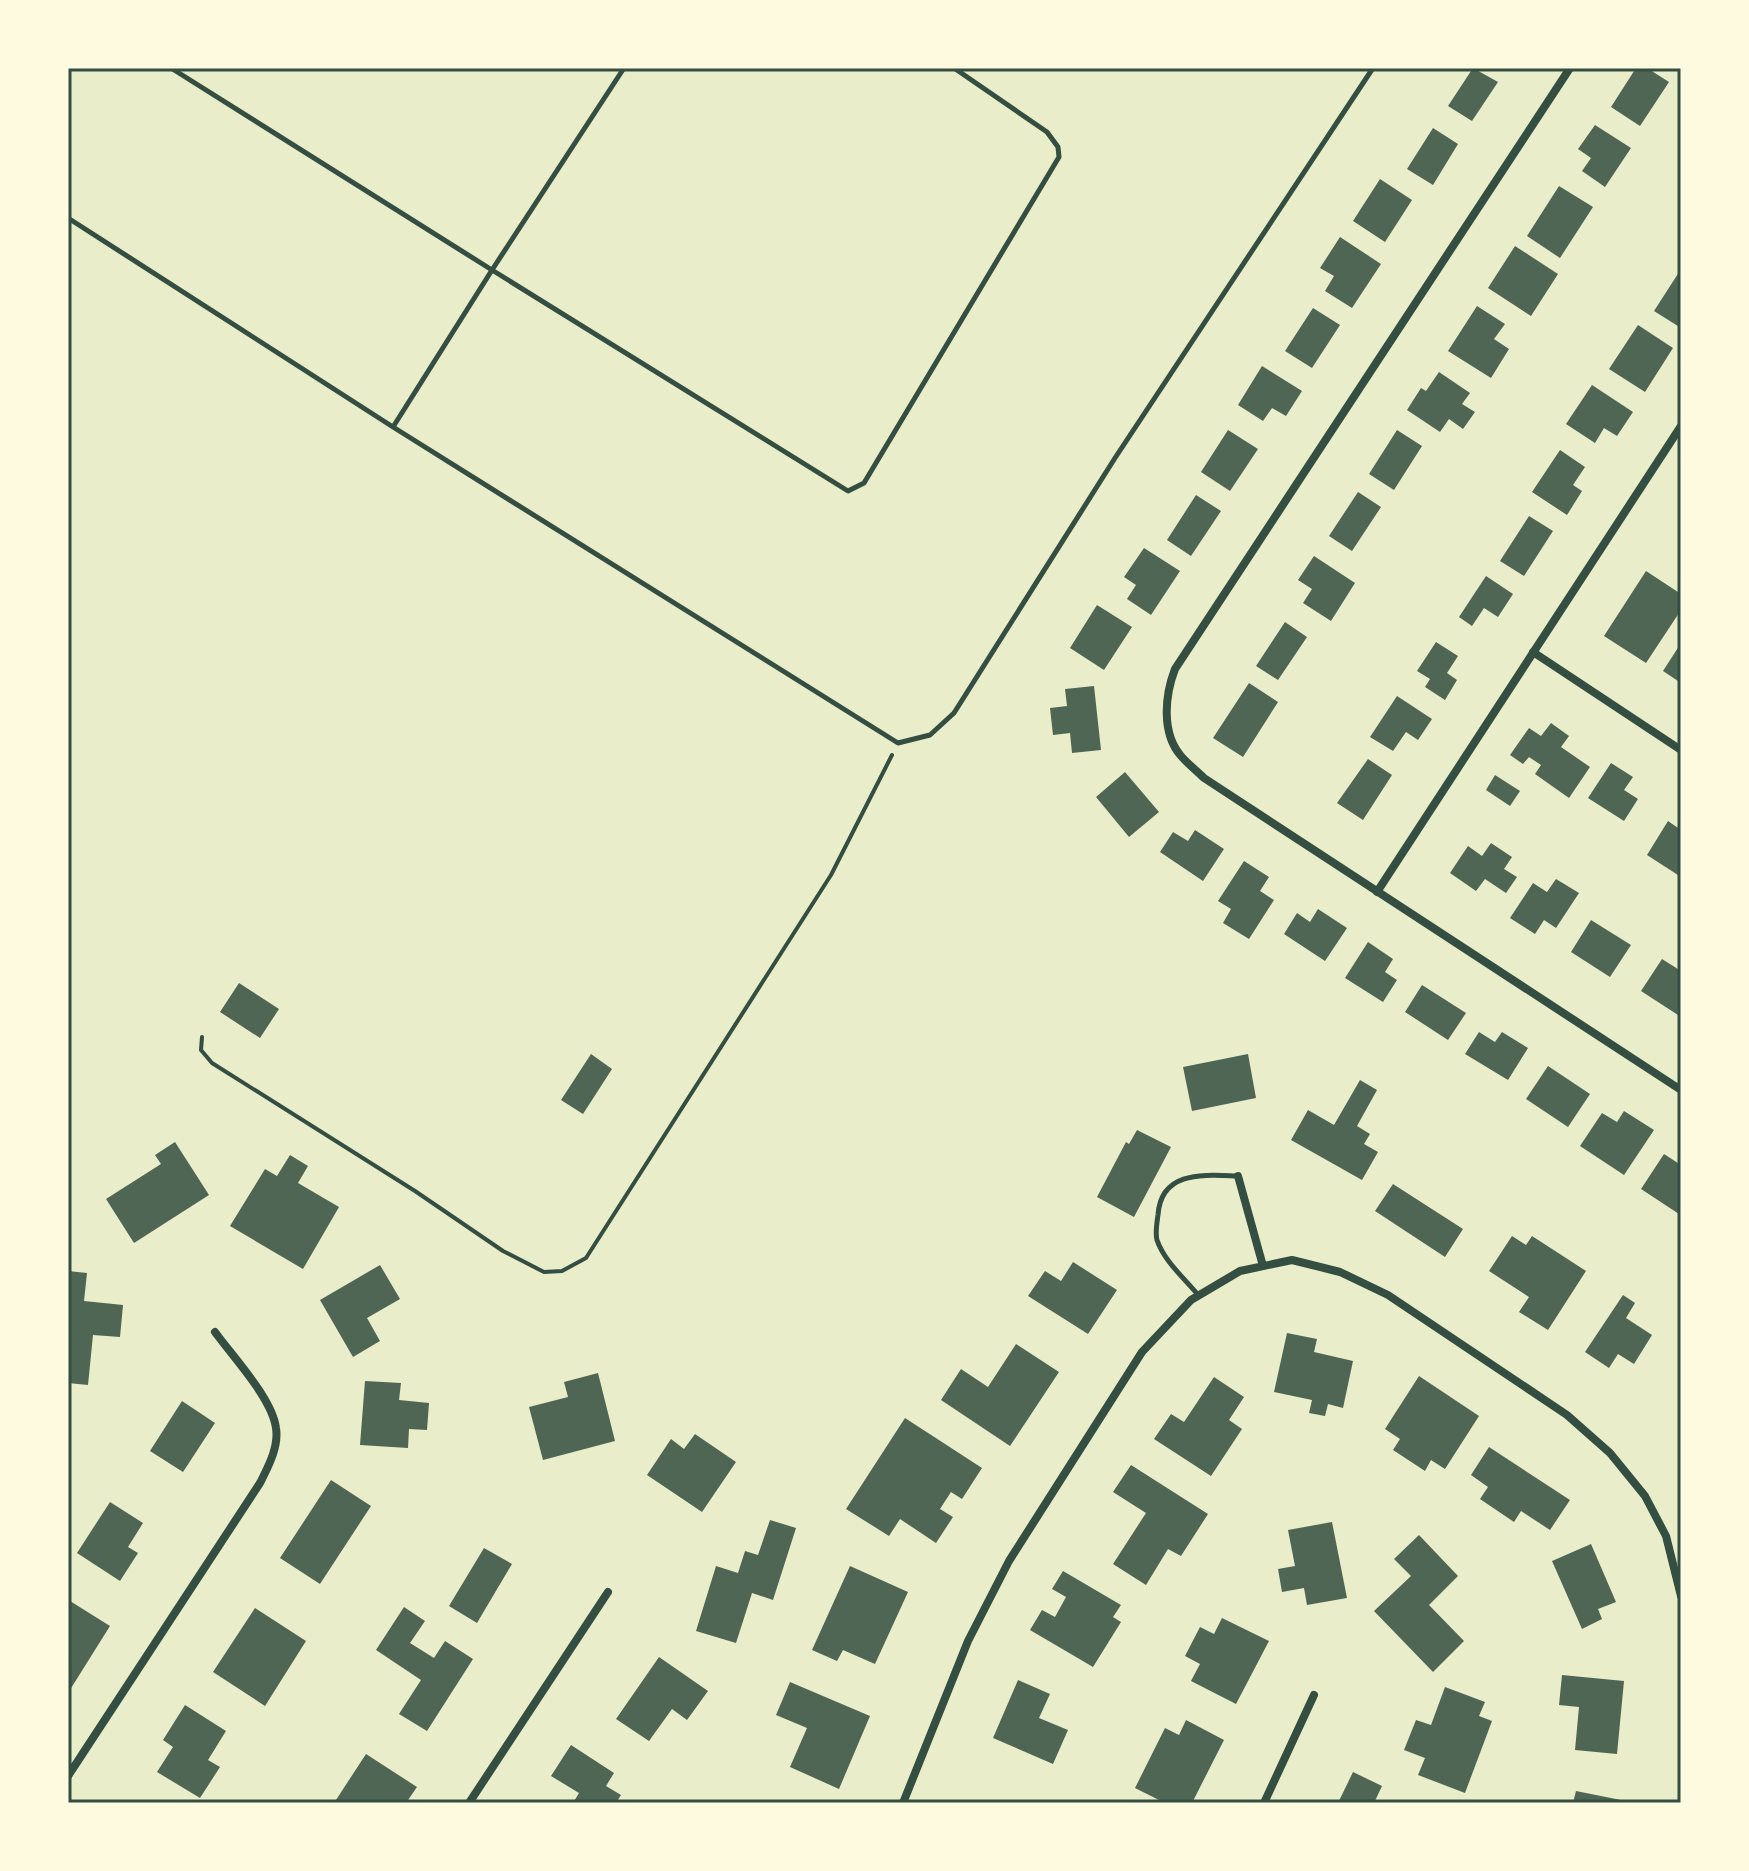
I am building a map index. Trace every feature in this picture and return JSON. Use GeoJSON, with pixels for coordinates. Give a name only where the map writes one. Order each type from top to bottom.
{"type":"FeatureCollection","features":[{"type":"Feature","properties":{"kind":"street"},"geometry":{"type":"LineString","coordinates":[[1570,68],[1175,669],[1168,689],[1167,723],[1178,753],[1204,778],[1681,1090]]}},
{"type":"Feature","properties":{"kind":"street"},"geometry":{"type":"LineString","coordinates":[[1377,892],[1681,426]]}},
{"type":"Feature","properties":{"kind":"street"},"geometry":{"type":"LineString","coordinates":[[1533,652],[1681,750]]}},
{"type":"Feature","properties":{"kind":"street"},"geometry":{"type":"LineString","coordinates":[[1238,1176],[1263,1266]]}},
{"type":"Feature","properties":{"kind":"street"},"geometry":{"type":"LineString","coordinates":[[903,1803],[968,1641],[1009,1561],[1142,1352],[1191,1300],[1240,1271],[1292,1260],[1340,1272],[1388,1295],[1567,1415],[1610,1453],[1645,1496],[1666,1536],[1681,1596]]}},
{"type":"Feature","properties":{"kind":"street"},"geometry":{"type":"LineString","coordinates":[[68,1776],[260,1483],[273,1455],[277,1430],[269,1407],[215,1332]]}},
{"type":"Feature","properties":{"kind":"street"},"geometry":{"type":"LineString","coordinates":[[469,1803],[608,1592]]}},
{"type":"Feature","properties":{"kind":"street"},"geometry":{"type":"LineString","coordinates":[[1264,1803],[1314,1695]]}},
{"type":"Feature","properties":{"kind":"lane"},"geometry":{"type":"LineString","coordinates":[[171,68],[848,491],[864,483],[1059,157],[1058,147],[1047,132],[954,68]]}},
{"type":"Feature","properties":{"kind":"lane"},"geometry":{"type":"LineString","coordinates":[[393,427],[624,68]]}},
{"type":"Feature","properties":{"kind":"lane"},"geometry":{"type":"LineString","coordinates":[[68,218],[393,427],[898,743],[930,735],[954,713],[1115,458],[1373,68]]}},
{"type":"Feature","properties":{"kind":"lane"},"geometry":{"type":"LineString","coordinates":[[1199,1296],[1170,1262],[1156,1238],[1159,1205],[1171,1185],[1192,1175],[1238,1176]]}},
{"type":"Feature","properties":{"kind":"path"},"geometry":{"type":"LineString","coordinates":[[202,1037],[201,1050],[212,1063],[415,1191],[503,1251],[544,1272],[562,1271],[586,1258],[831,875],[898,743]]}},
{"type":"Feature","properties":{"kind":"building"},"geometry":{"type":"Polygon","coordinates":[[[1473,68],[1498,82],[1472,121],[1448,106],[1473,68]]]}},
{"type":"Feature","properties":{"kind":"building"},"geometry":{"type":"Polygon","coordinates":[[[1636,68],[1647,68],[1669,82],[1640,126],[1611,107],[1636,68]]]}},
{"type":"Feature","properties":{"kind":"building"},"geometry":{"type":"Polygon","coordinates":[[[1595,125],[1631,148],[1605,187],[1582,171],[1591,158],[1578,149],[1595,125]]]}},
{"type":"Feature","properties":{"kind":"building"},"geometry":{"type":"Polygon","coordinates":[[[1433,128],[1458,144],[1433,185],[1407,169],[1433,128]]]}},
{"type":"Feature","properties":{"kind":"building"},"geometry":{"type":"Polygon","coordinates":[[[1380,179],[1412,200],[1385,242],[1353,221],[1380,179]]]}},
{"type":"Feature","properties":{"kind":"building"},"geometry":{"type":"Polygon","coordinates":[[[1559,186],[1593,207],[1560,258],[1527,236],[1559,186]]]}},
{"type":"Feature","properties":{"kind":"building"},"geometry":{"type":"Polygon","coordinates":[[[1340,237],[1381,264],[1352,308],[1325,291],[1334,276],[1320,268],[1340,237]]]}},
{"type":"Feature","properties":{"kind":"building"},"geometry":{"type":"Polygon","coordinates":[[[1515,246],[1558,274],[1531,316],[1488,288],[1515,246]]]}},
{"type":"Feature","properties":{"kind":"building"},"geometry":{"type":"Polygon","coordinates":[[[1681,269],[1681,328],[1654,311],[1681,269]]]}},
{"type":"Feature","properties":{"kind":"building"},"geometry":{"type":"Polygon","coordinates":[[[1477,306],[1505,324],[1494,339],[1509,349],[1491,378],[1448,351],[1477,306]]]}},
{"type":"Feature","properties":{"kind":"building"},"geometry":{"type":"Polygon","coordinates":[[[1313,308],[1340,325],[1312,368],[1285,351],[1313,308]]]}},
{"type":"Feature","properties":{"kind":"building"},"geometry":{"type":"Polygon","coordinates":[[[1638,325],[1673,348],[1645,392],[1609,369],[1638,325]]]}},
{"type":"Feature","properties":{"kind":"building"},"geometry":{"type":"Polygon","coordinates":[[[1262,366],[1302,391],[1286,416],[1272,408],[1263,421],[1238,405],[1262,366]]]}},
{"type":"Feature","properties":{"kind":"building"},"geometry":{"type":"Polygon","coordinates":[[[1439,372],[1470,393],[1462,404],[1475,412],[1463,429],[1449,419],[1440,432],[1407,410],[1421,388],[1426,391],[1439,372]]]}},
{"type":"Feature","properties":{"kind":"building"},"geometry":{"type":"Polygon","coordinates":[[[1592,385],[1633,412],[1617,436],[1604,428],[1595,443],[1566,424],[1592,385]]]}},
{"type":"Feature","properties":{"kind":"building"},"geometry":{"type":"Polygon","coordinates":[[[1228,430],[1258,449],[1230,491],[1201,472],[1228,430]]]}},
{"type":"Feature","properties":{"kind":"building"},"geometry":{"type":"Polygon","coordinates":[[[1397,430],[1422,446],[1394,490],[1369,474],[1397,430]]]}},
{"type":"Feature","properties":{"kind":"building"},"geometry":{"type":"Polygon","coordinates":[[[1560,450],[1585,467],[1573,485],[1582,491],[1567,515],[1532,492],[1560,450]]]}},
{"type":"Feature","properties":{"kind":"building"},"geometry":{"type":"Polygon","coordinates":[[[1358,492],[1381,507],[1352,551],[1329,536],[1358,492]]]}},
{"type":"Feature","properties":{"kind":"building"},"geometry":{"type":"Polygon","coordinates":[[[1196,495],[1221,511],[1191,556],[1167,540],[1196,495]]]}},
{"type":"Feature","properties":{"kind":"building"},"geometry":{"type":"Polygon","coordinates":[[[1529,516],[1553,531],[1524,576],[1500,561],[1529,516]]]}},
{"type":"Feature","properties":{"kind":"building"},"geometry":{"type":"Polygon","coordinates":[[[1144,548],[1180,571],[1151,615],[1127,599],[1136,585],[1124,577],[1144,548]]]}},
{"type":"Feature","properties":{"kind":"building"},"geometry":{"type":"Polygon","coordinates":[[[1314,556],[1355,583],[1331,621],[1303,603],[1312,589],[1298,580],[1314,556]]]}},
{"type":"Feature","properties":{"kind":"building"},"geometry":{"type":"Polygon","coordinates":[[[1646,571],[1681,594],[1681,610],[1646,663],[1604,636],[1646,571]]]}},
{"type":"Feature","properties":{"kind":"building"},"geometry":{"type":"Polygon","coordinates":[[[1486,576],[1513,594],[1498,617],[1484,608],[1472,626],[1459,617],[1486,576]]]}},
{"type":"Feature","properties":{"kind":"building"},"geometry":{"type":"Polygon","coordinates":[[[1097,605],[1132,627],[1104,670],[1070,648],[1097,605]]]}},
{"type":"Feature","properties":{"kind":"building"},"geometry":{"type":"Polygon","coordinates":[[[1285,622],[1307,637],[1278,680],[1256,666],[1285,622]]]}},
{"type":"Feature","properties":{"kind":"building"},"geometry":{"type":"Polygon","coordinates":[[[1436,642],[1458,656],[1447,673],[1457,680],[1445,700],[1425,687],[1430,679],[1417,671],[1436,642]]]}},
{"type":"Feature","properties":{"kind":"building"},"geometry":{"type":"Polygon","coordinates":[[[1681,643],[1681,683],[1663,671],[1681,643]]]}},
{"type":"Feature","properties":{"kind":"building"},"geometry":{"type":"Polygon","coordinates":[[[1249,683],[1278,702],[1243,757],[1213,738],[1249,683]]]}},
{"type":"Feature","properties":{"kind":"building"},"geometry":{"type":"Polygon","coordinates":[[[1094,686],[1101,750],[1072,753],[1070,733],[1053,735],[1050,708],[1067,706],[1065,689],[1094,686]]]}},
{"type":"Feature","properties":{"kind":"building"},"geometry":{"type":"Polygon","coordinates":[[[1397,696],[1432,719],[1418,740],[1406,732],[1393,751],[1370,737],[1397,696]]]}},
{"type":"Feature","properties":{"kind":"building"},"geometry":{"type":"Polygon","coordinates":[[[1551,723],[1569,736],[1561,747],[1590,767],[1569,798],[1535,774],[1541,765],[1529,757],[1523,764],[1510,755],[1529,728],[1541,736],[1551,723]]]}},
{"type":"Feature","properties":{"kind":"building"},"geometry":{"type":"Polygon","coordinates":[[[1368,759],[1392,775],[1363,820],[1337,803],[1368,759]]]}},
{"type":"Feature","properties":{"kind":"building"},"geometry":{"type":"Polygon","coordinates":[[[1611,763],[1633,777],[1624,790],[1638,799],[1624,821],[1588,798],[1611,763]]]}},
{"type":"Feature","properties":{"kind":"building"},"geometry":{"type":"Polygon","coordinates":[[[1125,772],[1159,812],[1129,837],[1096,797],[1125,772]]]}},
{"type":"Feature","properties":{"kind":"building"},"geometry":{"type":"Polygon","coordinates":[[[1495,775],[1520,791],[1510,806],[1486,790],[1495,775]]]}},
{"type":"Feature","properties":{"kind":"building"},"geometry":{"type":"Polygon","coordinates":[[[1668,821],[1681,830],[1681,877],[1647,855],[1668,821]]]}},
{"type":"Feature","properties":{"kind":"building"},"geometry":{"type":"Polygon","coordinates":[[[1195,830],[1224,849],[1203,881],[1160,852],[1173,832],[1188,841],[1195,830]]]}},
{"type":"Feature","properties":{"kind":"building"},"geometry":{"type":"Polygon","coordinates":[[[1491,843],[1512,857],[1504,869],[1517,877],[1506,893],[1485,879],[1476,891],[1450,873],[1468,846],[1482,856],[1491,843]]]}},
{"type":"Feature","properties":{"kind":"building"},"geometry":{"type":"Polygon","coordinates":[[[1244,861],[1269,877],[1260,891],[1274,900],[1249,939],[1223,923],[1231,909],[1218,901],[1244,861]]]}},
{"type":"Feature","properties":{"kind":"building"},"geometry":{"type":"Polygon","coordinates":[[[1556,879],[1579,893],[1556,928],[1544,920],[1535,934],[1510,918],[1533,883],[1547,892],[1556,879]]]}},
{"type":"Feature","properties":{"kind":"building"},"geometry":{"type":"Polygon","coordinates":[[[1318,909],[1347,928],[1325,961],[1284,934],[1297,913],[1310,922],[1318,909]]]}},
{"type":"Feature","properties":{"kind":"building"},"geometry":{"type":"Polygon","coordinates":[[[1591,920],[1631,945],[1610,977],[1571,952],[1591,920]]]}},
{"type":"Feature","properties":{"kind":"building"},"geometry":{"type":"Polygon","coordinates":[[[1368,942],[1393,959],[1385,972],[1397,980],[1383,1002],[1345,978],[1368,942]]]}},
{"type":"Feature","properties":{"kind":"building"},"geometry":{"type":"Polygon","coordinates":[[[1662,959],[1681,971],[1681,1011],[1678,1015],[1641,991],[1662,959]]]}},
{"type":"Feature","properties":{"kind":"building"},"geometry":{"type":"Polygon","coordinates":[[[239,983],[279,1009],[260,1038],[220,1012],[239,983]]]}},
{"type":"Feature","properties":{"kind":"building"},"geometry":{"type":"Polygon","coordinates":[[[1422,985],[1466,1013],[1448,1040],[1405,1012],[1422,985]]]}},
{"type":"Feature","properties":{"kind":"building"},"geometry":{"type":"Polygon","coordinates":[[[1479,1032],[1495,1042],[1502,1032],[1528,1048],[1508,1080],[1465,1054],[1479,1032]]]}},
{"type":"Feature","properties":{"kind":"building"},"geometry":{"type":"Polygon","coordinates":[[[591,1054],[612,1069],[583,1114],[561,1100],[591,1054]]]}},
{"type":"Feature","properties":{"kind":"building"},"geometry":{"type":"Polygon","coordinates":[[[1248,1054],[1256,1098],[1192,1111],[1183,1067],[1248,1054]]]}},
{"type":"Feature","properties":{"kind":"building"},"geometry":{"type":"Polygon","coordinates":[[[1548,1066],[1590,1094],[1568,1127],[1526,1099],[1548,1066]]]}},
{"type":"Feature","properties":{"kind":"building"},"geometry":{"type":"Polygon","coordinates":[[[1360,1080],[1377,1090],[1357,1126],[1370,1134],[1364,1144],[1378,1152],[1362,1180],[1291,1140],[1308,1110],[1334,1125],[1360,1080]]]}},
{"type":"Feature","properties":{"kind":"building"},"geometry":{"type":"Polygon","coordinates":[[[1624,1111],[1654,1130],[1624,1175],[1580,1146],[1602,1113],[1617,1122],[1624,1111]]]}},
{"type":"Feature","properties":{"kind":"building"},"geometry":{"type":"Polygon","coordinates":[[[1137,1130],[1171,1147],[1134,1217],[1097,1197],[1126,1142],[1129,1144],[1137,1130]]]}},
{"type":"Feature","properties":{"kind":"building"},"geometry":{"type":"Polygon","coordinates":[[[175,1142],[209,1195],[134,1243],[106,1199],[161,1164],[155,1155],[175,1142]]]}},
{"type":"Feature","properties":{"kind":"building"},"geometry":{"type":"Polygon","coordinates":[[[1664,1154],[1681,1165],[1679,1214],[1641,1189],[1664,1154]]]}},
{"type":"Feature","properties":{"kind":"building"},"geometry":{"type":"Polygon","coordinates":[[[290,1155],[308,1166],[298,1183],[339,1207],[303,1269],[230,1226],[265,1169],[277,1176],[290,1155]]]}},
{"type":"Feature","properties":{"kind":"building"},"geometry":{"type":"Polygon","coordinates":[[[1393,1184],[1463,1229],[1445,1257],[1375,1211],[1393,1184]]]}},
{"type":"Feature","properties":{"kind":"building"},"geometry":{"type":"Polygon","coordinates":[[[1512,1236],[1526,1245],[1532,1236],[1586,1271],[1548,1330],[1519,1312],[1529,1297],[1489,1271],[1512,1236]]]}},
{"type":"Feature","properties":{"kind":"building"},"geometry":{"type":"Polygon","coordinates":[[[1073,1262],[1117,1290],[1088,1334],[1028,1296],[1045,1271],[1061,1281],[1073,1262]]]}},
{"type":"Feature","properties":{"kind":"building"},"geometry":{"type":"Polygon","coordinates":[[[380,1265],[400,1299],[367,1318],[380,1341],[353,1357],[320,1300],[380,1265]]]}},
{"type":"Feature","properties":{"kind":"building"},"geometry":{"type":"Polygon","coordinates":[[[68,1271],[87,1273],[84,1301],[123,1305],[120,1337],[93,1335],[88,1385],[68,1383],[68,1271]]]}},
{"type":"Feature","properties":{"kind":"building"},"geometry":{"type":"Polygon","coordinates":[[[1623,1295],[1635,1303],[1626,1318],[1652,1335],[1634,1364],[1618,1354],[1609,1368],[1585,1352],[1623,1295]]]}},
{"type":"Feature","properties":{"kind":"building"},"geometry":{"type":"Polygon","coordinates":[[[1287,1333],[1317,1339],[1314,1352],[1353,1361],[1343,1408],[1328,1404],[1325,1416],[1309,1413],[1312,1400],[1274,1392],[1287,1333]]]}},
{"type":"Feature","properties":{"kind":"building"},"geometry":{"type":"Polygon","coordinates":[[[1016,1344],[1059,1372],[1010,1446],[941,1400],[961,1369],[988,1387],[1016,1344]]]}},
{"type":"Feature","properties":{"kind":"building"},"geometry":{"type":"Polygon","coordinates":[[[598,1373],[615,1441],[543,1460],[529,1407],[568,1397],[564,1382],[598,1373]]]}},
{"type":"Feature","properties":{"kind":"building"},"geometry":{"type":"Polygon","coordinates":[[[1419,1376],[1479,1416],[1445,1469],[1431,1460],[1425,1471],[1393,1450],[1400,1439],[1385,1429],[1419,1376]]]}},
{"type":"Feature","properties":{"kind":"building"},"geometry":{"type":"Polygon","coordinates":[[[1214,1377],[1244,1397],[1229,1420],[1242,1429],[1211,1476],[1154,1439],[1171,1414],[1184,1422],[1214,1377]]]}},
{"type":"Feature","properties":{"kind":"building"},"geometry":{"type":"Polygon","coordinates":[[[365,1381],[401,1383],[399,1400],[429,1403],[427,1430],[409,1429],[408,1448],[360,1445],[365,1381]]]}},
{"type":"Feature","properties":{"kind":"building"},"geometry":{"type":"Polygon","coordinates":[[[182,1401],[215,1423],[183,1472],[150,1451],[182,1401]]]}},
{"type":"Feature","properties":{"kind":"building"},"geometry":{"type":"Polygon","coordinates":[[[905,1418],[982,1468],[962,1499],[951,1492],[940,1509],[953,1517],[936,1543],[900,1519],[889,1536],[846,1509],[905,1418]]]}},
{"type":"Feature","properties":{"kind":"building"},"geometry":{"type":"Polygon","coordinates":[[[695,1434],[736,1462],[702,1512],[647,1475],[671,1439],[684,1449],[695,1434]]]}},
{"type":"Feature","properties":{"kind":"building"},"geometry":{"type":"Polygon","coordinates":[[[1489,1447],[1570,1500],[1550,1530],[1521,1511],[1514,1522],[1480,1499],[1488,1487],[1471,1475],[1489,1447]]]}},
{"type":"Feature","properties":{"kind":"building"},"geometry":{"type":"Polygon","coordinates":[[[1131,1465],[1208,1514],[1181,1556],[1168,1549],[1146,1585],[1113,1564],[1146,1513],[1113,1492],[1131,1465]]]}},
{"type":"Feature","properties":{"kind":"building"},"geometry":{"type":"Polygon","coordinates":[[[331,1480],[371,1506],[320,1584],[280,1558],[331,1480]]]}},
{"type":"Feature","properties":{"kind":"building"},"geometry":{"type":"Polygon","coordinates":[[[110,1502],[143,1523],[128,1547],[138,1553],[120,1581],[77,1553],[110,1502]]]}},
{"type":"Feature","properties":{"kind":"building"},"geometry":{"type":"Polygon","coordinates":[[[770,1520],[796,1528],[773,1600],[752,1593],[736,1643],[696,1631],[716,1566],[738,1573],[745,1551],[758,1555],[770,1520]]]}},
{"type":"Feature","properties":{"kind":"building"},"geometry":{"type":"Polygon","coordinates":[[[1332,1522],[1347,1598],[1307,1605],[1304,1588],[1282,1592],[1278,1569],[1295,1566],[1288,1530],[1332,1522]]]}},
{"type":"Feature","properties":{"kind":"building"},"geometry":{"type":"Polygon","coordinates":[[[1419,1535],[1458,1576],[1429,1605],[1464,1641],[1433,1672],[1374,1611],[1411,1576],[1394,1559],[1419,1535]]]}},
{"type":"Feature","properties":{"kind":"building"},"geometry":{"type":"Polygon","coordinates":[[[1591,1544],[1616,1602],[1598,1609],[1602,1619],[1582,1629],[1552,1561],[1591,1544]]]}},
{"type":"Feature","properties":{"kind":"building"},"geometry":{"type":"Polygon","coordinates":[[[484,1548],[512,1564],[477,1623],[449,1606],[484,1548]]]}},
{"type":"Feature","properties":{"kind":"building"},"geometry":{"type":"Polygon","coordinates":[[[850,1566],[908,1592],[875,1664],[843,1650],[837,1661],[812,1650],[850,1566]]]}},
{"type":"Feature","properties":{"kind":"building"},"geometry":{"type":"Polygon","coordinates":[[[1063,1571],[1121,1605],[1113,1617],[1121,1622],[1093,1667],[1030,1630],[1042,1610],[1055,1617],[1066,1597],[1052,1589],[1063,1571]]]}},
{"type":"Feature","properties":{"kind":"building"},"geometry":{"type":"Polygon","coordinates":[[[70,1601],[110,1626],[68,1693],[68,1604],[70,1601]]]}},
{"type":"Feature","properties":{"kind":"building"},"geometry":{"type":"Polygon","coordinates":[[[404,1607],[425,1621],[410,1643],[434,1658],[445,1641],[473,1659],[427,1731],[399,1714],[421,1680],[376,1650],[404,1607]]]}},
{"type":"Feature","properties":{"kind":"building"},"geometry":{"type":"Polygon","coordinates":[[[255,1608],[306,1641],[265,1706],[213,1672],[255,1608]]]}},
{"type":"Feature","properties":{"kind":"building"},"geometry":{"type":"Polygon","coordinates":[[[1222,1618],[1269,1641],[1236,1704],[1191,1681],[1200,1664],[1185,1656],[1200,1627],[1214,1634],[1222,1618]]]}},
{"type":"Feature","properties":{"kind":"building"},"geometry":{"type":"Polygon","coordinates":[[[659,1657],[708,1691],[687,1720],[672,1709],[649,1741],[616,1719],[659,1657]]]}},
{"type":"Feature","properties":{"kind":"building"},"geometry":{"type":"Polygon","coordinates":[[[1562,1675],[1624,1681],[1617,1754],[1575,1750],[1579,1707],[1559,1705],[1562,1675]]]}},
{"type":"Feature","properties":{"kind":"building"},"geometry":{"type":"Polygon","coordinates":[[[1018,1680],[1050,1694],[1039,1718],[1068,1730],[1053,1764],[993,1738],[1018,1680]]]}},
{"type":"Feature","properties":{"kind":"building"},"geometry":{"type":"Polygon","coordinates":[[[790,1682],[870,1716],[839,1789],[790,1767],[807,1728],[776,1715],[790,1682]]]}},
{"type":"Feature","properties":{"kind":"building"},"geometry":{"type":"Polygon","coordinates":[[[1445,1687],[1485,1702],[1479,1716],[1492,1721],[1465,1793],[1418,1775],[1425,1758],[1404,1750],[1416,1720],[1431,1725],[1445,1687]]]}},
{"type":"Feature","properties":{"kind":"building"},"geometry":{"type":"Polygon","coordinates":[[[185,1705],[226,1731],[208,1760],[220,1767],[200,1798],[157,1772],[173,1747],[163,1740],[185,1705]]]}},
{"type":"Feature","properties":{"kind":"building"},"geometry":{"type":"Polygon","coordinates":[[[1186,1720],[1224,1740],[1192,1803],[1165,1803],[1135,1788],[1165,1728],[1179,1735],[1186,1720]]]}},
{"type":"Feature","properties":{"kind":"building"},"geometry":{"type":"Polygon","coordinates":[[[571,1745],[614,1773],[606,1786],[621,1795],[616,1803],[573,1803],[579,1793],[551,1776],[571,1745]]]}},
{"type":"Feature","properties":{"kind":"building"},"geometry":{"type":"Polygon","coordinates":[[[366,1754],[417,1787],[406,1803],[334,1803],[366,1754]]]}},
{"type":"Feature","properties":{"kind":"building"},"geometry":{"type":"Polygon","coordinates":[[[1353,1772],[1382,1786],[1374,1803],[1338,1803],[1353,1772]]]}},
{"type":"Feature","properties":{"kind":"building"},"geometry":{"type":"Polygon","coordinates":[[[1576,1791],[1621,1800],[1621,1803],[1573,1803],[1576,1791]]]}}]}
